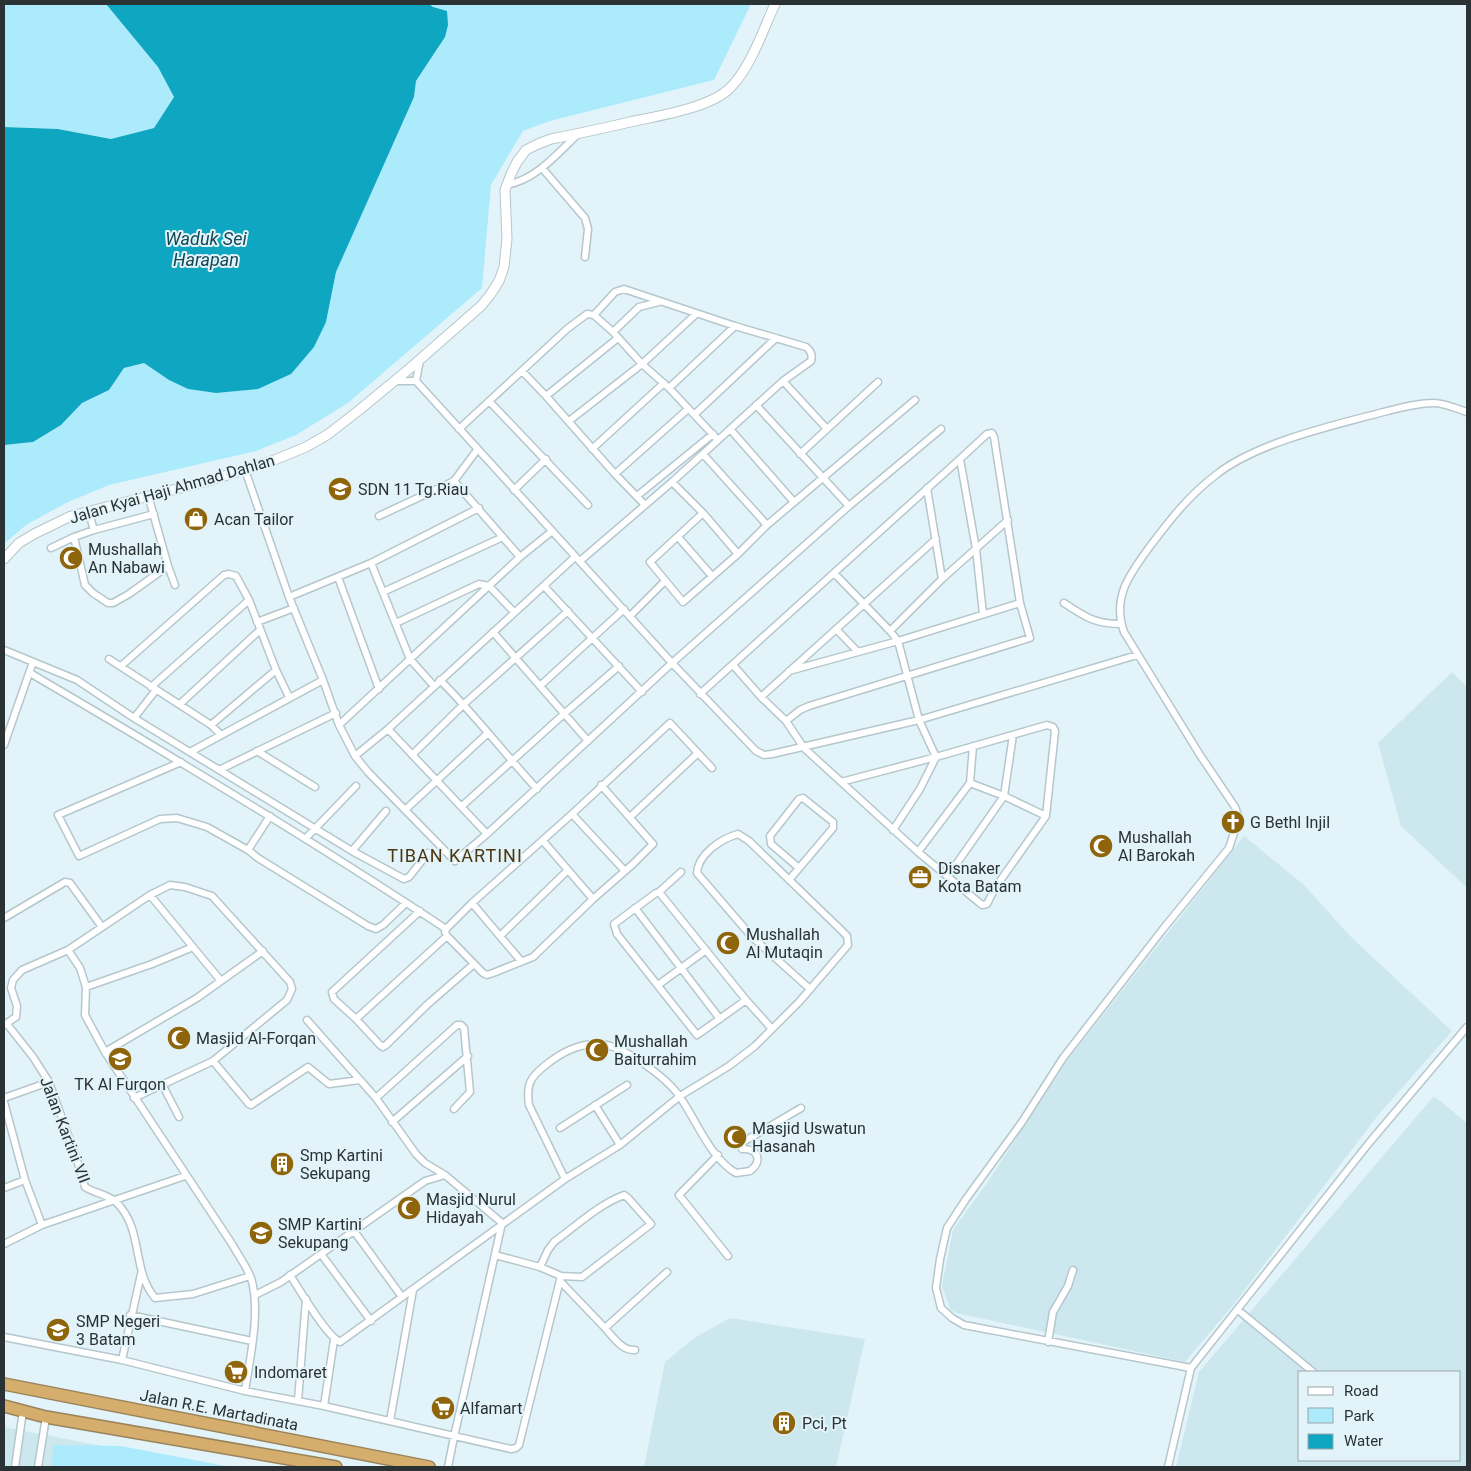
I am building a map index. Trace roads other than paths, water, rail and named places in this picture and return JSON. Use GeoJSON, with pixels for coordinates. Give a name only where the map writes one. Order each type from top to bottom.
{"type":"FeatureCollection","features":[{"type":"Feature","properties":{"kind":"highway","name":"Jalan R.E. Martadinata"},"geometry":{"type":"LineString","coordinates":[[4,1384],[429,1467]]}},
{"type":"Feature","properties":{"kind":"highway","name":"Jalan R.E. Martadinata"},"geometry":{"type":"LineString","coordinates":[[4,1406],[46,1416],[336,1467]]}},
{"type":"Feature","properties":{"kind":"highway"},"geometry":{"type":"LineString","coordinates":[[285,1457],[288,1440]]}},
{"type":"Feature","properties":{"kind":"main road","name":"Jalan Kyai Haji Ahmad Dahlan"},"geometry":{"type":"LineString","coordinates":[[4,559],[19,544],[34,534],[71,516],[245,470],[288,456],[317,441],[358,411],[394,381],[481,306],[490,295],[499,281],[507,253],[506,185],[517,162],[526,150],[551,139],[670,113],[712,101],[725,93],[737,79],[755,49],[775,4]]}},
{"type":"Feature","properties":{"kind":"street"},"geometry":{"type":"LineString","coordinates":[[506,185],[519,182],[542,168],[580,133]]}},
{"type":"Feature","properties":{"kind":"street"},"geometry":{"type":"LineString","coordinates":[[542,168],[585,218],[588,229],[585,257]]}},
{"type":"Feature","properties":{"kind":"street"},"geometry":{"type":"LineString","coordinates":[[355,756],[388,729],[544,586],[672,482],[783,380],[811,361],[811,353],[806,347],[696,314],[624,289],[615,292],[594,315]]}},
{"type":"Feature","properties":{"kind":"street"},"geometry":{"type":"LineString","coordinates":[[614,332],[639,307],[662,302]]}},
{"type":"Feature","properties":{"kind":"street"},"geometry":{"type":"LineString","coordinates":[[458,429],[578,320],[588,314],[594,315],[614,332],[642,364],[666,385],[718,440]]}},
{"type":"Feature","properties":{"kind":"street"},"geometry":{"type":"LineString","coordinates":[[569,421],[642,364],[696,314]]}},
{"type":"Feature","properties":{"kind":"street"},"geometry":{"type":"LineString","coordinates":[[592,449],[735,326]]}},
{"type":"Feature","properties":{"kind":"street"},"geometry":{"type":"LineString","coordinates":[[546,396],[618,338]]}},
{"type":"Feature","properties":{"kind":"street"},"geometry":{"type":"LineString","coordinates":[[695,414],[776,338]]}},
{"type":"Feature","properties":{"kind":"street"},"geometry":{"type":"LineString","coordinates":[[416,380],[420,359]]}},
{"type":"Feature","properties":{"kind":"street"},"geometry":{"type":"LineString","coordinates":[[522,371],[645,505]]}},
{"type":"Feature","properties":{"kind":"street"},"geometry":{"type":"LineString","coordinates":[[394,381],[416,380]]}},
{"type":"Feature","properties":{"kind":"street"},"geometry":{"type":"LineString","coordinates":[[416,380],[551,532],[624,609],[700,694],[756,751],[764,755],[804,748],[919,720],[1137,654]]}},
{"type":"Feature","properties":{"kind":"street"},"geometry":{"type":"LineString","coordinates":[[783,380],[827,429]]}},
{"type":"Feature","properties":{"kind":"street"},"geometry":{"type":"LineString","coordinates":[[800,454],[878,382]]}},
{"type":"Feature","properties":{"kind":"street"},"geometry":{"type":"LineString","coordinates":[[703,513],[650,562],[683,602],[738,554],[767,525],[915,400]]}},
{"type":"Feature","properties":{"kind":"street"},"geometry":{"type":"LineString","coordinates":[[490,401],[588,505]]}},
{"type":"Feature","properties":{"kind":"street"},"geometry":{"type":"LineString","coordinates":[[1191,1368],[964,1325],[940,1308],[936,1288],[947,1228],[1022,1122],[1063,1058],[1163,929],[1229,848],[1239,818],[1235,806],[1200,755],[1137,654],[1121,624],[1119,616],[1120,606],[1127,578],[1176,511],[1217,474],[1262,450],[1332,425],[1400,408],[1436,403],[1467,412]]}},
{"type":"Feature","properties":{"kind":"street"},"geometry":{"type":"LineString","coordinates":[[756,405],[849,506]]}},
{"type":"Feature","properties":{"kind":"street"},"geometry":{"type":"LineString","coordinates":[[615,474],[688,408]]}},
{"type":"Feature","properties":{"kind":"street"},"geometry":{"type":"LineString","coordinates":[[245,470],[288,597],[323,680],[339,725],[355,756],[454,861],[488,834],[672,663],[849,506],[941,428]]}},
{"type":"Feature","properties":{"kind":"street"},"geometry":{"type":"LineString","coordinates":[[730,429],[794,502]]}},
{"type":"Feature","properties":{"kind":"street"},"geometry":{"type":"LineString","coordinates":[[700,694],[987,434],[992,433],[1008,520],[1020,602],[1030,638],[809,706],[800,710],[786,721]]}},
{"type":"Feature","properties":{"kind":"street"},"geometry":{"type":"LineString","coordinates":[[637,496],[713,434]]}},
{"type":"Feature","properties":{"kind":"street"},"geometry":{"type":"LineString","coordinates":[[379,516],[454,481],[477,450]]}},
{"type":"Feature","properties":{"kind":"street"},"geometry":{"type":"LineString","coordinates":[[703,454],[767,525]]}},
{"type":"Feature","properties":{"kind":"street"},"geometry":{"type":"LineString","coordinates":[[514,490],[546,459]]}},
{"type":"Feature","properties":{"kind":"street"},"geometry":{"type":"LineString","coordinates":[[960,459],[976,549],[983,614]]}},
{"type":"Feature","properties":{"kind":"street"},"geometry":{"type":"LineString","coordinates":[[454,481],[520,558]]}},
{"type":"Feature","properties":{"kind":"street"},"geometry":{"type":"LineString","coordinates":[[672,482],[703,513],[738,554]]}},
{"type":"Feature","properties":{"kind":"street"},"geometry":{"type":"LineString","coordinates":[[927,488],[942,579]]}},
{"type":"Feature","properties":{"kind":"street"},"geometry":{"type":"LineString","coordinates":[[148,495],[175,584]]}},
{"type":"Feature","properties":{"kind":"street"},"geometry":{"type":"LineString","coordinates":[[288,597],[372,563],[479,508]]}},
{"type":"Feature","properties":{"kind":"street"},"geometry":{"type":"LineString","coordinates":[[88,510],[94,530]]}},
{"type":"Feature","properties":{"kind":"street"},"geometry":{"type":"LineString","coordinates":[[51,548],[94,530],[154,514]]}},
{"type":"Feature","properties":{"kind":"street"},"geometry":{"type":"LineString","coordinates":[[890,631],[942,579],[1008,520]]}},
{"type":"Feature","properties":{"kind":"street"},"geometry":{"type":"LineString","coordinates":[[339,725],[489,586],[551,532]]}},
{"type":"Feature","properties":{"kind":"street"},"geometry":{"type":"LineString","coordinates":[[74,537],[86,585],[93,593],[108,603],[113,603],[129,594],[168,566]]}},
{"type":"Feature","properties":{"kind":"street"},"geometry":{"type":"LineString","coordinates":[[383,592],[503,537]]}},
{"type":"Feature","properties":{"kind":"street"},"geometry":{"type":"LineString","coordinates":[[678,537],[712,576]]}},
{"type":"Feature","properties":{"kind":"street"},"geometry":{"type":"LineString","coordinates":[[761,697],[936,539]]}},
{"type":"Feature","properties":{"kind":"street"},"geometry":{"type":"LineString","coordinates":[[372,563],[410,659],[434,686]]}},
{"type":"Feature","properties":{"kind":"street"},"geometry":{"type":"LineString","coordinates":[[834,573],[898,641],[919,720],[936,757]]}},
{"type":"Feature","properties":{"kind":"street"},"geometry":{"type":"LineString","coordinates":[[121,666],[224,575],[228,574],[236,576],[249,600],[276,670],[289,697]]}},
{"type":"Feature","properties":{"kind":"street"},"geometry":{"type":"LineString","coordinates":[[338,577],[379,689]]}},
{"type":"Feature","properties":{"kind":"street"},"geometry":{"type":"LineString","coordinates":[[630,616],[665,581]]}},
{"type":"Feature","properties":{"kind":"street"},"geometry":{"type":"LineString","coordinates":[[396,624],[479,584],[489,586],[514,612]]}},
{"type":"Feature","properties":{"kind":"street"},"geometry":{"type":"LineString","coordinates":[[544,586],[642,692]]}},
{"type":"Feature","properties":{"kind":"street"},"geometry":{"type":"LineString","coordinates":[[134,718],[153,689],[249,600]]}},
{"type":"Feature","properties":{"kind":"street"},"geometry":{"type":"LineString","coordinates":[[789,672],[898,641],[1020,602]]}},
{"type":"Feature","properties":{"kind":"street"},"geometry":{"type":"LineString","coordinates":[[1064,603],[1090,620],[1105,624],[1121,624]]}},
{"type":"Feature","properties":{"kind":"street"},"geometry":{"type":"LineString","coordinates":[[257,622],[294,608]]}},
{"type":"Feature","properties":{"kind":"street"},"geometry":{"type":"LineString","coordinates":[[541,685],[624,609]]}},
{"type":"Feature","properties":{"kind":"street"},"geometry":{"type":"LineString","coordinates":[[412,755],[464,704],[568,611]]}},
{"type":"Feature","properties":{"kind":"street"},"geometry":{"type":"LineString","coordinates":[[836,629],[858,652]]}},
{"type":"Feature","properties":{"kind":"street"},"geometry":{"type":"LineString","coordinates":[[180,704],[260,630]]}},
{"type":"Feature","properties":{"kind":"street"},"geometry":{"type":"LineString","coordinates":[[493,632],[588,741]]}},
{"type":"Feature","properties":{"kind":"street"},"geometry":{"type":"LineString","coordinates":[[4,650],[77,680],[134,718],[352,851],[406,879],[428,853]]}},
{"type":"Feature","properties":{"kind":"street"},"geometry":{"type":"LineString","coordinates":[[109,659],[211,725],[221,736]]}},
{"type":"Feature","properties":{"kind":"street"},"geometry":{"type":"LineString","coordinates":[[4,745],[33,662]]}},
{"type":"Feature","properties":{"kind":"street"},"geometry":{"type":"LineString","coordinates":[[733,665],[761,697],[786,721],[804,748],[893,830],[982,905],[987,904],[994,888],[1046,816],[1055,731],[1053,727],[1047,725],[841,782]]}},
{"type":"Feature","properties":{"kind":"street"},"geometry":{"type":"LineString","coordinates":[[462,806],[619,666]]}},
{"type":"Feature","properties":{"kind":"street"},"geometry":{"type":"LineString","coordinates":[[211,725],[276,670]]}},
{"type":"Feature","properties":{"kind":"street"},"geometry":{"type":"LineString","coordinates":[[30,673],[270,816],[420,911],[446,932],[474,964],[483,973],[487,974],[533,957],[653,844],[601,785]]}},
{"type":"Feature","properties":{"kind":"street"},"geometry":{"type":"LineString","coordinates":[[190,752],[323,680]]}},
{"type":"Feature","properties":{"kind":"street"},"geometry":{"type":"LineString","coordinates":[[440,680],[464,704],[537,789]]}},
{"type":"Feature","properties":{"kind":"street"},"geometry":{"type":"LineString","coordinates":[[219,770],[336,713]]}},
{"type":"Feature","properties":{"kind":"street"},"geometry":{"type":"LineString","coordinates":[[356,1019],[446,932],[472,903],[670,723],[712,768]]}},
{"type":"Feature","properties":{"kind":"street"},"geometry":{"type":"LineString","coordinates":[[388,729],[488,834]]}},
{"type":"Feature","properties":{"kind":"street"},"geometry":{"type":"LineString","coordinates":[[405,810],[488,733]]}},
{"type":"Feature","properties":{"kind":"street"},"geometry":{"type":"LineString","coordinates":[[948,876],[1004,796],[1013,735]]}},
{"type":"Feature","properties":{"kind":"street"},"geometry":{"type":"LineString","coordinates":[[918,852],[970,783],[973,746]]}},
{"type":"Feature","properties":{"kind":"street"},"geometry":{"type":"LineString","coordinates":[[258,751],[315,787]]}},
{"type":"Feature","properties":{"kind":"street"},"geometry":{"type":"LineString","coordinates":[[630,817],[698,753]]}},
{"type":"Feature","properties":{"kind":"street"},"geometry":{"type":"LineString","coordinates":[[893,830],[920,789],[936,757]]}},
{"type":"Feature","properties":{"kind":"street"},"geometry":{"type":"LineString","coordinates":[[181,762],[58,816],[79,856],[160,819],[177,818],[207,827],[248,850],[368,926],[376,929],[383,925],[406,903]]}},
{"type":"Feature","properties":{"kind":"street"},"geometry":{"type":"LineString","coordinates":[[970,783],[1004,796],[1046,816]]}},
{"type":"Feature","properties":{"kind":"street"},"geometry":{"type":"LineString","coordinates":[[306,838],[356,786]]}},
{"type":"Feature","properties":{"kind":"street"},"geometry":{"type":"LineString","coordinates":[[789,880],[799,868],[834,824],[834,822],[803,798],[799,800],[769,839],[771,844],[799,868]]}},
{"type":"Feature","properties":{"kind":"street"},"geometry":{"type":"LineString","coordinates":[[352,851],[386,812]]}},
{"type":"Feature","properties":{"kind":"street"},"geometry":{"type":"LineString","coordinates":[[572,814],[625,871]]}},
{"type":"Feature","properties":{"kind":"street"},"geometry":{"type":"LineString","coordinates":[[248,850],[270,816]]}},
{"type":"Feature","properties":{"kind":"street"},"geometry":{"type":"LineString","coordinates":[[290,1275],[334,1340],[340,1342],[502,1223],[565,1179],[620,1145],[680,1096],[755,1046],[810,989],[848,945],[847,936],[749,842],[738,834],[726,840],[707,852],[698,865],[697,873],[752,937],[810,989]]}},
{"type":"Feature","properties":{"kind":"street"},"geometry":{"type":"LineString","coordinates":[[542,841],[593,899]]}},
{"type":"Feature","properties":{"kind":"street"},"geometry":{"type":"LineString","coordinates":[[500,936],[568,870]]}},
{"type":"Feature","properties":{"kind":"street"},"geometry":{"type":"LineString","coordinates":[[681,872],[659,892],[614,924],[614,929],[697,1035],[746,1000]]}},
{"type":"Feature","properties":{"kind":"street"},"geometry":{"type":"LineString","coordinates":[[4,918],[66,882],[70,883],[102,927]]}},
{"type":"Feature","properties":{"kind":"street"},"geometry":{"type":"LineString","coordinates":[[5,1024],[16,1017],[17,1006],[11,988],[13,980],[22,970],[68,950],[150,895],[170,886],[185,887],[212,896],[290,982],[292,989],[287,1000],[213,1061],[134,1098]]}},
{"type":"Feature","properties":{"kind":"street"},"geometry":{"type":"LineString","coordinates":[[659,892],[746,1000],[772,1029]]}},
{"type":"Feature","properties":{"kind":"street"},"geometry":{"type":"LineString","coordinates":[[150,895],[221,981]]}},
{"type":"Feature","properties":{"kind":"street"},"geometry":{"type":"LineString","coordinates":[[472,903],[521,961]]}},
{"type":"Feature","properties":{"kind":"street"},"geometry":{"type":"LineString","coordinates":[[635,908],[720,1019]]}},
{"type":"Feature","properties":{"kind":"street"},"geometry":{"type":"LineString","coordinates":[[420,911],[332,992],[334,999],[356,1019],[380,1046],[383,1047],[474,964]]}},
{"type":"Feature","properties":{"kind":"street"},"geometry":{"type":"LineString","coordinates":[[86,988],[192,947]]}},
{"type":"Feature","properties":{"kind":"street"},"geometry":{"type":"LineString","coordinates":[[68,950],[80,968],[86,988],[85,1014],[105,1052],[185,1176],[232,1244],[250,1276],[255,1295],[252,1341],[245,1392]]}},
{"type":"Feature","properties":{"kind":"street"},"geometry":{"type":"LineString","coordinates":[[658,985],[706,950]]}},
{"type":"Feature","properties":{"kind":"street"},"geometry":{"type":"LineString","coordinates":[[105,1052],[197,998],[263,951]]}},
{"type":"Feature","properties":{"kind":"street"},"geometry":{"type":"LineString","coordinates":[[307,1020],[376,1098],[420,1159],[445,1175],[502,1223]]}},
{"type":"Feature","properties":{"kind":"street","name":"Jalan Kartini VII"},"geometry":{"type":"LineString","coordinates":[[5,1024],[33,1056],[49,1082],[85,1187],[115,1200]]}},
{"type":"Feature","properties":{"kind":"street"},"geometry":{"type":"LineString","coordinates":[[376,1098],[457,1025],[460,1025],[464,1028],[470,1092],[454,1109]]}},
{"type":"Feature","properties":{"kind":"street"},"geometry":{"type":"LineString","coordinates":[[1168,1467],[1191,1368],[1370,1144],[1467,1027]]}},
{"type":"Feature","properties":{"kind":"street"},"geometry":{"type":"LineString","coordinates":[[565,1179],[529,1105],[527,1092],[529,1082],[558,1054],[589,1044],[602,1044],[638,1060],[658,1074],[680,1096],[697,1129],[718,1156],[736,1173],[750,1170],[757,1162],[757,1157],[752,1150],[742,1149],[743,1142],[801,1108]]}},
{"type":"Feature","properties":{"kind":"street"},"geometry":{"type":"LineString","coordinates":[[392,1122],[468,1056]]}},
{"type":"Feature","properties":{"kind":"street"},"geometry":{"type":"LineString","coordinates":[[213,1061],[249,1104],[308,1067],[329,1084],[360,1080]]}},
{"type":"Feature","properties":{"kind":"street"},"geometry":{"type":"LineString","coordinates":[[4,1098],[49,1082]]}},
{"type":"Feature","properties":{"kind":"street"},"geometry":{"type":"LineString","coordinates":[[162,1084],[179,1117]]}},
{"type":"Feature","properties":{"kind":"street"},"geometry":{"type":"LineString","coordinates":[[560,1128],[627,1085]]}},
{"type":"Feature","properties":{"kind":"street"},"geometry":{"type":"LineString","coordinates":[[4,1102],[25,1180],[42,1225]]}},
{"type":"Feature","properties":{"kind":"street"},"geometry":{"type":"LineString","coordinates":[[596,1105],[620,1145]]}},
{"type":"Feature","properties":{"kind":"street"},"geometry":{"type":"LineString","coordinates":[[718,1156],[679,1194],[728,1256]]}},
{"type":"Feature","properties":{"kind":"street"},"geometry":{"type":"LineString","coordinates":[[255,1295],[281,1282],[425,1181],[445,1175]]}},
{"type":"Feature","properties":{"kind":"street"},"geometry":{"type":"LineString","coordinates":[[4,1244],[42,1225],[185,1176]]}},
{"type":"Feature","properties":{"kind":"street"},"geometry":{"type":"LineString","coordinates":[[4,1188],[25,1180]]}},
{"type":"Feature","properties":{"kind":"street"},"geometry":{"type":"LineString","coordinates":[[540,1267],[554,1242],[601,1207],[624,1195],[651,1224],[582,1277],[561,1278]]}},
{"type":"Feature","properties":{"kind":"street"},"geometry":{"type":"LineString","coordinates":[[115,1200],[127,1215],[136,1239],[141,1274],[155,1298],[194,1294],[250,1276]]}},
{"type":"Feature","properties":{"kind":"street"},"geometry":{"type":"LineString","coordinates":[[448,1467],[502,1223]]}},
{"type":"Feature","properties":{"kind":"street"},"geometry":{"type":"LineString","coordinates":[[354,1231],[402,1297]]}},
{"type":"Feature","properties":{"kind":"street"},"geometry":{"type":"LineString","coordinates":[[321,1254],[371,1321]]}},
{"type":"Feature","properties":{"kind":"street"},"geometry":{"type":"LineString","coordinates":[[495,1255],[540,1267],[561,1278],[624,1348],[635,1350]]}},
{"type":"Feature","properties":{"kind":"street"},"geometry":{"type":"LineString","coordinates":[[1048,1342],[1053,1312],[1068,1286],[1073,1270]]}},
{"type":"Feature","properties":{"kind":"street"},"geometry":{"type":"LineString","coordinates":[[605,1328],[667,1272]]}},
{"type":"Feature","properties":{"kind":"street"},"geometry":{"type":"LineString","coordinates":[[122,1360],[130,1315],[141,1274]]}},
{"type":"Feature","properties":{"kind":"street"},"geometry":{"type":"LineString","coordinates":[[4,1337],[122,1360],[245,1392],[324,1406],[511,1449],[519,1445],[561,1278]]}},
{"type":"Feature","properties":{"kind":"street"},"geometry":{"type":"LineString","coordinates":[[390,1421],[412,1290]]}},
{"type":"Feature","properties":{"kind":"street"},"geometry":{"type":"LineString","coordinates":[[298,1401],[306,1299]]}},
{"type":"Feature","properties":{"kind":"street"},"geometry":{"type":"LineString","coordinates":[[1238,1310],[1312,1371]]}},
{"type":"Feature","properties":{"kind":"street"},"geometry":{"type":"LineString","coordinates":[[130,1315],[252,1341]]}},
{"type":"Feature","properties":{"kind":"street"},"geometry":{"type":"LineString","coordinates":[[324,1406],[334,1340]]}},
{"type":"Feature","properties":{"kind":"street"},"geometry":{"type":"LineString","coordinates":[[15,1467],[23,1411]]}},
{"type":"Feature","properties":{"kind":"street"},"geometry":{"type":"LineString","coordinates":[[38,1467],[46,1416]]}},
{"type":"Feature","properties":{"kind":"water","name":"Waduk Sei Harapan"},"geometry":{"type":"Polygon","coordinates":[[[106,4],[429,4],[447,11],[448,25],[445,37],[416,81],[414,97],[336,272],[326,322],[314,347],[291,374],[258,389],[216,393],[188,389],[169,380],[144,363],[124,368],[109,390],[82,403],[61,425],[33,442],[4,445],[4,127],[58,129],[111,139],[154,128],[174,97],[158,67],[106,4]]]}},
{"type":"Feature","properties":{"kind":"place","name":"SDN 11 Tg.Riau"},"geometry":{"type":"Point","coordinates":[340,489]}},
{"type":"Feature","properties":{"kind":"place","name":"Acan Tailor"},"geometry":{"type":"Point","coordinates":[196,519]}},
{"type":"Feature","properties":{"kind":"place","name":"Mushallah An Nabawi"},"geometry":{"type":"Point","coordinates":[71,558]}},
{"type":"Feature","properties":{"kind":"place","name":"G Bethl Injil"},"geometry":{"type":"Point","coordinates":[1233,822]}},
{"type":"Feature","properties":{"kind":"place","name":"Mushallah Al Barokah"},"geometry":{"type":"Point","coordinates":[1101,846]}},
{"type":"Feature","properties":{"kind":"place","name":"Disnaker Kota Batam"},"geometry":{"type":"Point","coordinates":[920,877]}},
{"type":"Feature","properties":{"kind":"place","name":"Mushallah Al Mutaqin"},"geometry":{"type":"Point","coordinates":[728,943]}},
{"type":"Feature","properties":{"kind":"place","name":"Masjid Al-Forqan"},"geometry":{"type":"Point","coordinates":[179,1038]}},
{"type":"Feature","properties":{"kind":"place","name":"Mushallah Baiturrahim"},"geometry":{"type":"Point","coordinates":[597,1050]}},
{"type":"Feature","properties":{"kind":"place","name":"TK Al Furqon"},"geometry":{"type":"Point","coordinates":[120,1059]}},
{"type":"Feature","properties":{"kind":"place","name":"Masjid Uswatun Hasanah"},"geometry":{"type":"Point","coordinates":[735,1137]}},
{"type":"Feature","properties":{"kind":"place","name":"Smp Kartini Sekupang"},"geometry":{"type":"Point","coordinates":[282,1164]}},
{"type":"Feature","properties":{"kind":"place","name":"Masjid Nurul Hidayah"},"geometry":{"type":"Point","coordinates":[409,1208]}},
{"type":"Feature","properties":{"kind":"place","name":"SMP Kartini Sekupang"},"geometry":{"type":"Point","coordinates":[261,1233]}},
{"type":"Feature","properties":{"kind":"place","name":"SMP Negeri 3 Batam"},"geometry":{"type":"Point","coordinates":[58,1330]}},
{"type":"Feature","properties":{"kind":"place","name":"Indomaret"},"geometry":{"type":"Point","coordinates":[236,1372]}},
{"type":"Feature","properties":{"kind":"place","name":"Alfamart"},"geometry":{"type":"Point","coordinates":[443,1408]}},
{"type":"Feature","properties":{"kind":"place","name":"Pci, Pt"},"geometry":{"type":"Point","coordinates":[784,1423]}},
{"type":"Feature","properties":{"kind":"district","name":"TIBAN KARTINI"},"geometry":{"type":"Point","coordinates":[455,855]}}]}
